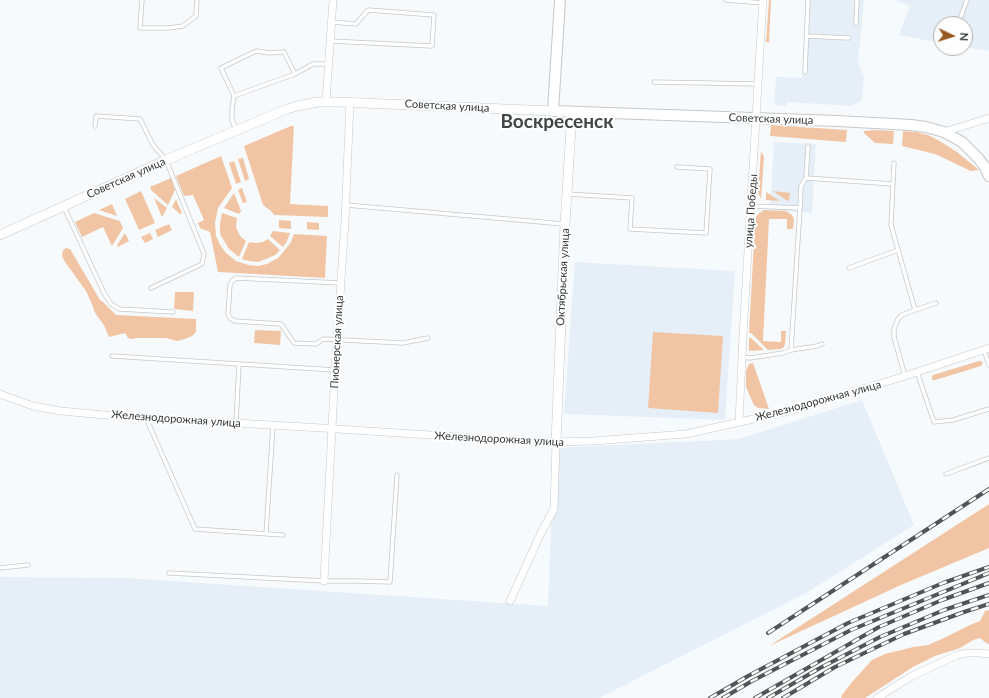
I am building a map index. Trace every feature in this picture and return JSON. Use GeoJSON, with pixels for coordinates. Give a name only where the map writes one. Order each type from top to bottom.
{"type":"FeatureCollection","features":[{"type":"Feature","properties":{"kind":"main road"},"geometry":{"type":"LineString","coordinates":[[553,111],[560,0]]}},
{"type":"Feature","properties":{"kind":"main road","name":"Советская улица"},"geometry":{"type":"LineString","coordinates":[[553,111],[756,118],[911,125],[926,127],[944,132],[962,142],[978,158],[985,167],[989,176]]}},
{"type":"Feature","properties":{"kind":"street"},"geometry":{"type":"LineString","coordinates":[[326,102],[333,0]]}},
{"type":"Feature","properties":{"kind":"street","name":"улица Победы"},"geometry":{"type":"LineString","coordinates":[[740,422],[743,335],[763,2]]}},
{"type":"Feature","properties":{"kind":"street","name":"Советская улица"},"geometry":{"type":"LineString","coordinates":[[0,235],[166,160],[297,106],[326,102],[350,102],[553,111]]}},
{"type":"Feature","properties":{"kind":"street","name":"Пионерская улица"},"geometry":{"type":"LineString","coordinates":[[324,581],[340,283],[346,205],[350,102]]}},
{"type":"Feature","properties":{"kind":"street","name":"Октябрьская улица"},"geometry":{"type":"LineString","coordinates":[[556,442],[565,224],[572,112]]}},
{"type":"Feature","properties":{"kind":"street"},"geometry":{"type":"LineString","coordinates":[[944,132],[989,118]]}},
{"type":"Feature","properties":{"kind":"street","name":"Железнодорожная улица"},"geometry":{"type":"LineString","coordinates":[[0,394],[33,406],[61,411],[522,441],[593,441],[686,434],[789,411],[905,376],[987,349]]}},
{"type":"Feature","properties":{"kind":"street"},"geometry":{"type":"LineString","coordinates":[[510,601],[541,533],[554,509],[556,442]]}},
{"type":"Feature","properties":{"kind":"street"},"geometry":{"type":"LineString","coordinates":[[877,698],[912,676],[957,655],[967,653],[989,654]]}},
{"type":"Feature","properties":{"kind":"lane"},"geometry":{"type":"LineString","coordinates":[[142,0],[140,28],[169,28],[183,26],[196,16],[197,0]]}},
{"type":"Feature","properties":{"kind":"lane"},"geometry":{"type":"LineString","coordinates":[[726,0],[763,2]]}},
{"type":"Feature","properties":{"kind":"lane"},"geometry":{"type":"LineString","coordinates":[[804,72],[808,0]]}},
{"type":"Feature","properties":{"kind":"lane"},"geometry":{"type":"LineString","coordinates":[[856,24],[857,0]]}},
{"type":"Feature","properties":{"kind":"lane"},"geometry":{"type":"LineString","coordinates":[[961,16],[967,0]]}},
{"type":"Feature","properties":{"kind":"lane"},"geometry":{"type":"LineString","coordinates":[[330,41],[432,46],[434,15],[368,10],[356,24],[331,22]]}},
{"type":"Feature","properties":{"kind":"lane"},"geometry":{"type":"LineString","coordinates":[[806,36],[849,38]]}},
{"type":"Feature","properties":{"kind":"lane"},"geometry":{"type":"LineString","coordinates":[[236,130],[232,120],[234,96],[221,68],[256,51],[269,53],[284,52],[295,74]]}},
{"type":"Feature","properties":{"kind":"lane"},"geometry":{"type":"LineString","coordinates":[[234,96],[295,74],[313,64],[329,64]]}},
{"type":"Feature","properties":{"kind":"lane"},"geometry":{"type":"LineString","coordinates":[[654,82],[758,84]]}},
{"type":"Feature","properties":{"kind":"lane"},"geometry":{"type":"LineString","coordinates":[[95,126],[96,116],[140,119],[153,145],[166,160],[204,254],[202,264],[151,288]]}},
{"type":"Feature","properties":{"kind":"lane"},"geometry":{"type":"LineString","coordinates":[[791,350],[801,186],[806,178],[808,146]]}},
{"type":"Feature","properties":{"kind":"lane"},"geometry":{"type":"LineString","coordinates":[[894,163],[890,225],[915,310]]}},
{"type":"Feature","properties":{"kind":"lane"},"geometry":{"type":"LineString","coordinates":[[567,194],[632,198],[630,229],[706,233],[710,169],[677,167]]}},
{"type":"Feature","properties":{"kind":"lane"},"geometry":{"type":"LineString","coordinates":[[806,178],[892,184]]}},
{"type":"Feature","properties":{"kind":"lane"},"geometry":{"type":"LineString","coordinates":[[346,205],[565,224]]}},
{"type":"Feature","properties":{"kind":"lane"},"geometry":{"type":"LineString","coordinates":[[64,206],[104,294],[111,304],[119,309],[173,312]]}},
{"type":"Feature","properties":{"kind":"lane"},"geometry":{"type":"LineString","coordinates":[[751,206],[800,208]]}},
{"type":"Feature","properties":{"kind":"lane"},"geometry":{"type":"LineString","coordinates":[[849,268],[898,250]]}},
{"type":"Feature","properties":{"kind":"lane"},"geometry":{"type":"LineString","coordinates":[[340,283],[236,278],[232,280],[230,285],[228,314],[230,318],[235,321],[281,324],[294,343],[316,344],[322,339],[403,343],[428,338]]}},
{"type":"Feature","properties":{"kind":"lane"},"geometry":{"type":"LineString","coordinates":[[905,376],[894,337],[894,329],[898,319],[902,315],[936,304]]}},
{"type":"Feature","properties":{"kind":"lane"},"geometry":{"type":"LineString","coordinates":[[742,358],[783,354],[791,350],[822,344]]}},
{"type":"Feature","properties":{"kind":"lane"},"geometry":{"type":"LineString","coordinates":[[987,349],[989,365]]}},
{"type":"Feature","properties":{"kind":"lane"},"geometry":{"type":"LineString","coordinates":[[112,356],[335,370]]}},
{"type":"Feature","properties":{"kind":"lane"},"geometry":{"type":"LineString","coordinates":[[236,423],[239,364]]}},
{"type":"Feature","properties":{"kind":"lane"},"geometry":{"type":"LineString","coordinates":[[917,372],[934,422],[954,420],[989,409]]}},
{"type":"Feature","properties":{"kind":"lane"},"geometry":{"type":"LineString","coordinates":[[146,417],[195,529],[283,535]]}},
{"type":"Feature","properties":{"kind":"lane"},"geometry":{"type":"LineString","coordinates":[[266,534],[273,425]]}},
{"type":"Feature","properties":{"kind":"lane"},"geometry":{"type":"LineString","coordinates":[[946,474],[989,458]]}},
{"type":"Feature","properties":{"kind":"lane"},"geometry":{"type":"LineString","coordinates":[[169,573],[324,581],[390,582],[397,474]]}},
{"type":"Feature","properties":{"kind":"lane"},"geometry":{"type":"LineString","coordinates":[[0,568],[28,565]]}},
{"type":"Feature","properties":{"kind":"shaded area"},"geometry":{"type":"Polygon","coordinates":[[[769,0],[771,0],[769,42],[766,42],[769,0]]]}},
{"type":"Feature","properties":{"kind":"shaded area"},"geometry":{"type":"Polygon","coordinates":[[[806,0],[864,0],[858,62],[864,77],[862,100],[852,106],[787,102],[786,106],[774,105],[776,77],[802,78],[806,0]]]}},
{"type":"Feature","properties":{"kind":"shaded area"},"geometry":{"type":"Polygon","coordinates":[[[895,0],[989,0],[989,51],[973,48],[973,16],[933,16],[933,41],[899,35],[910,6],[895,0]]]}},
{"type":"Feature","properties":{"kind":"shaded area"},"geometry":{"type":"Polygon","coordinates":[[[771,125],[847,130],[846,142],[770,136],[771,125]]]}},
{"type":"Feature","properties":{"kind":"shaded area"},"geometry":{"type":"Polygon","coordinates":[[[294,126],[290,204],[328,206],[328,217],[274,215],[263,205],[244,146],[294,126]]]}},
{"type":"Feature","properties":{"kind":"shaded area"},"geometry":{"type":"Polygon","coordinates":[[[864,131],[894,131],[893,144],[875,143],[864,133],[864,131]]]}},
{"type":"Feature","properties":{"kind":"shaded area"},"geometry":{"type":"Polygon","coordinates":[[[903,131],[928,135],[938,140],[957,152],[979,170],[971,171],[935,154],[902,146],[903,131]]]}},
{"type":"Feature","properties":{"kind":"shaded area"},"geometry":{"type":"Polygon","coordinates":[[[774,142],[816,144],[812,213],[770,210],[774,142]]]}},
{"type":"Feature","properties":{"kind":"shaded area"},"geometry":{"type":"Polygon","coordinates":[[[761,151],[764,157],[761,199],[758,192],[761,151]]]}},
{"type":"Feature","properties":{"kind":"shaded area"},"geometry":{"type":"Polygon","coordinates":[[[221,156],[232,188],[218,208],[215,223],[216,236],[226,253],[236,261],[248,265],[258,266],[267,264],[278,258],[291,242],[294,234],[327,236],[325,278],[218,272],[210,232],[200,228],[198,223],[204,220],[193,195],[184,196],[176,176],[221,156]]]}},
{"type":"Feature","properties":{"kind":"shaded area"},"geometry":{"type":"Polygon","coordinates":[[[243,158],[249,179],[245,181],[238,159],[243,158]]]}},
{"type":"Feature","properties":{"kind":"shaded area"},"geometry":{"type":"Polygon","coordinates":[[[234,161],[241,182],[236,184],[229,163],[234,161]]]}},
{"type":"Feature","properties":{"kind":"shaded area"},"geometry":{"type":"Polygon","coordinates":[[[171,178],[175,190],[168,205],[151,190],[150,187],[171,178]]]}},
{"type":"Feature","properties":{"kind":"shaded area"},"geometry":{"type":"Polygon","coordinates":[[[242,188],[247,202],[243,203],[238,190],[242,188]]]}},
{"type":"Feature","properties":{"kind":"shaded area"},"geometry":{"type":"Polygon","coordinates":[[[141,191],[155,223],[139,230],[125,199],[141,191]]]}},
{"type":"Feature","properties":{"kind":"shaded area"},"geometry":{"type":"Polygon","coordinates":[[[773,191],[790,193],[789,201],[786,200],[773,191]]]}},
{"type":"Feature","properties":{"kind":"shaded area"},"geometry":{"type":"Polygon","coordinates":[[[766,192],[780,201],[766,200],[766,192]]]}},
{"type":"Feature","properties":{"kind":"shaded area"},"geometry":{"type":"Polygon","coordinates":[[[234,193],[241,211],[239,214],[224,208],[234,193]]]}},
{"type":"Feature","properties":{"kind":"shaded area"},"geometry":{"type":"Polygon","coordinates":[[[154,198],[167,208],[162,217],[154,198]]]}},
{"type":"Feature","properties":{"kind":"shaded area"},"geometry":{"type":"Polygon","coordinates":[[[176,199],[182,213],[180,214],[172,207],[176,199]]]}},
{"type":"Feature","properties":{"kind":"shaded area"},"geometry":{"type":"Polygon","coordinates":[[[112,204],[117,216],[99,210],[112,204]]]}},
{"type":"Feature","properties":{"kind":"shaded area"},"geometry":{"type":"Polygon","coordinates":[[[764,210],[786,211],[792,215],[794,219],[793,229],[787,229],[787,219],[769,219],[763,341],[781,342],[781,331],[786,331],[784,347],[781,349],[768,350],[751,333],[749,333],[755,223],[758,214],[764,210]]]}},
{"type":"Feature","properties":{"kind":"shaded area"},"geometry":{"type":"Polygon","coordinates":[[[94,213],[120,221],[123,228],[112,246],[103,227],[82,237],[75,222],[94,213]]]}},
{"type":"Feature","properties":{"kind":"shaded area"},"geometry":{"type":"Polygon","coordinates":[[[222,213],[237,218],[236,227],[240,236],[246,241],[239,257],[229,249],[220,234],[222,213]]]}},
{"type":"Feature","properties":{"kind":"shaded area"},"geometry":{"type":"Polygon","coordinates":[[[279,220],[291,221],[291,229],[279,228],[279,220]]]}},
{"type":"Feature","properties":{"kind":"shaded area"},"geometry":{"type":"Polygon","coordinates":[[[307,222],[319,223],[319,230],[307,229],[307,222]]]}},
{"type":"Feature","properties":{"kind":"shaded area"},"geometry":{"type":"Polygon","coordinates":[[[169,224],[172,230],[158,237],[155,230],[169,224]]]}},
{"type":"Feature","properties":{"kind":"shaded area"},"geometry":{"type":"Polygon","coordinates":[[[273,231],[290,233],[283,247],[270,236],[273,231]]]}},
{"type":"Feature","properties":{"kind":"shaded area"},"geometry":{"type":"Polygon","coordinates":[[[125,233],[129,241],[118,247],[117,245],[125,233]]]}},
{"type":"Feature","properties":{"kind":"shaded area"},"geometry":{"type":"Polygon","coordinates":[[[150,233],[153,239],[145,243],[141,237],[150,233]]]}},
{"type":"Feature","properties":{"kind":"shaded area"},"geometry":{"type":"Polygon","coordinates":[[[268,239],[280,250],[275,255],[258,262],[242,259],[249,242],[263,242],[268,239]]]}},
{"type":"Feature","properties":{"kind":"shaded area"},"geometry":{"type":"Polygon","coordinates":[[[66,248],[70,249],[100,300],[116,315],[196,319],[196,332],[192,336],[177,341],[166,338],[132,339],[128,338],[125,333],[109,337],[104,325],[95,313],[86,291],[62,256],[63,250],[66,248]]]}},
{"type":"Feature","properties":{"kind":"shaded area"},"geometry":{"type":"Polygon","coordinates":[[[575,262],[735,271],[725,420],[564,414],[575,262]]]}},
{"type":"Feature","properties":{"kind":"shaded area"},"geometry":{"type":"Polygon","coordinates":[[[175,292],[194,292],[193,311],[174,309],[175,292]]]}},
{"type":"Feature","properties":{"kind":"shaded area"},"geometry":{"type":"Polygon","coordinates":[[[255,330],[281,331],[280,345],[254,343],[255,330]]]}},
{"type":"Feature","properties":{"kind":"shaded area"},"geometry":{"type":"Polygon","coordinates":[[[653,332],[723,336],[718,413],[648,408],[653,332]]]}},
{"type":"Feature","properties":{"kind":"shaded area"},"geometry":{"type":"Polygon","coordinates":[[[749,338],[751,338],[764,350],[750,351],[749,338]]]}},
{"type":"Feature","properties":{"kind":"shaded area"},"geometry":{"type":"Polygon","coordinates":[[[979,361],[983,363],[981,366],[932,380],[933,375],[979,361]]]}},
{"type":"Feature","properties":{"kind":"shaded area"},"geometry":{"type":"Polygon","coordinates":[[[753,363],[769,409],[758,408],[754,405],[746,387],[746,371],[749,364],[753,363]]]}},
{"type":"Feature","properties":{"kind":"shaded area"},"geometry":{"type":"Polygon","coordinates":[[[862,400],[914,525],[808,592],[599,698],[0,698],[0,577],[126,578],[548,606],[554,448],[739,439],[862,400]]]}},
{"type":"Feature","properties":{"kind":"shaded area"},"geometry":{"type":"Polygon","coordinates":[[[989,504],[989,548],[901,585],[769,646],[989,504]]]}},
{"type":"Feature","properties":{"kind":"shaded area"},"geometry":{"type":"Polygon","coordinates":[[[989,610],[989,644],[980,638],[973,640],[960,648],[935,656],[913,667],[865,698],[841,698],[852,682],[872,660],[885,654],[928,645],[980,621],[985,611],[989,610]]]}},
{"type":"Feature","properties":{"kind":"railway"},"geometry":{"type":"LineString","coordinates":[[768,633],[989,489]]}},
{"type":"Feature","properties":{"kind":"railway"},"geometry":{"type":"LineString","coordinates":[[710,698],[848,623],[943,583],[989,567]]}},
{"type":"Feature","properties":{"kind":"railway"},"geometry":{"type":"LineString","coordinates":[[723,698],[752,681],[851,630],[989,573]]}},
{"type":"Feature","properties":{"kind":"railway"},"geometry":{"type":"LineString","coordinates":[[755,698],[879,627],[942,600],[989,583]]}},
{"type":"Feature","properties":{"kind":"railway"},"geometry":{"type":"LineString","coordinates":[[768,698],[820,668],[880,637],[944,610],[989,595]]}},
{"type":"Feature","properties":{"kind":"railway"},"geometry":{"type":"LineString","coordinates":[[783,698],[835,667],[904,634],[989,604]]}},
{"type":"Feature","properties":{"kind":"district","name":"Воскресенск"},"geometry":{"type":"Point","coordinates":[557,122]}}]}
